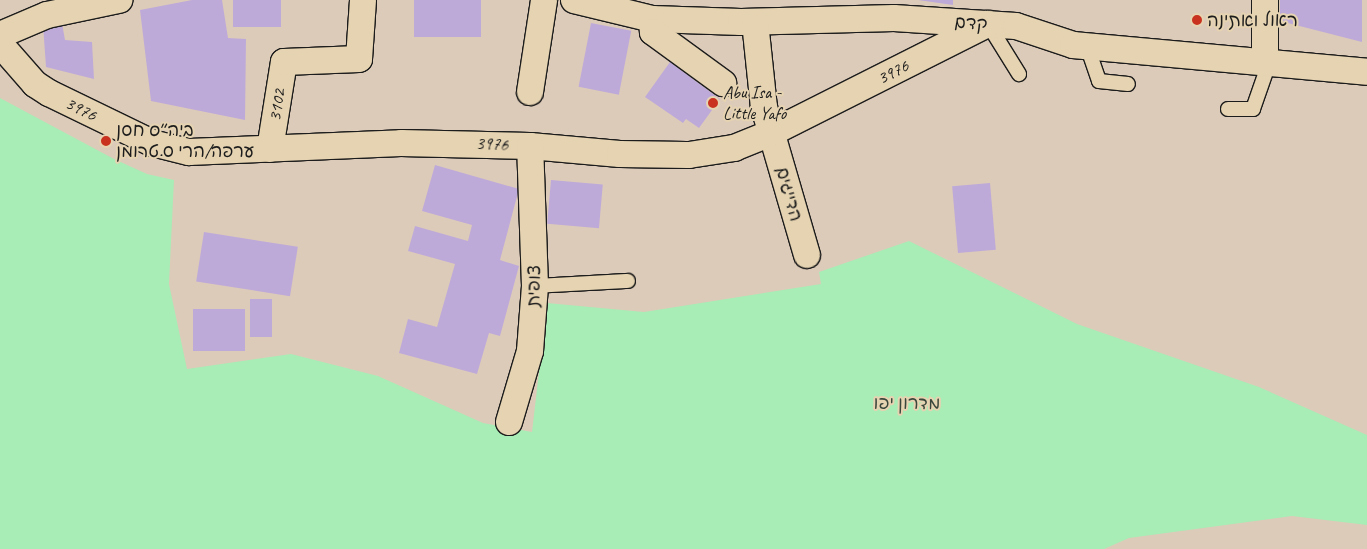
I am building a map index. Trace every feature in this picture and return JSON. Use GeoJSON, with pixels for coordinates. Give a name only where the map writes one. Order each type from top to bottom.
{"type":"FeatureCollection","features":[{"type":"Feature","properties":{"kind":"street"},"geometry":{"type":"LineString","coordinates":[[0,35],[74,4],[119,0]]}},
{"type":"Feature","properties":{"kind":"street","name":"3102"},"geometry":{"type":"LineString","coordinates":[[270,149],[284,62],[359,59],[363,0]]}},
{"type":"Feature","properties":{"kind":"street"},"geometry":{"type":"LineString","coordinates":[[530,92],[544,0]]}},
{"type":"Feature","properties":{"kind":"street","name":"קדם"},"geometry":{"type":"LineString","coordinates":[[574,0],[652,19],[866,9],[1016,26],[1072,45],[1367,72]]}},
{"type":"Feature","properties":{"kind":"street"},"geometry":{"type":"LineString","coordinates":[[1265,0],[1267,63]]}},
{"type":"Feature","properties":{"kind":"street","name":"הדייגים"},"geometry":{"type":"LineString","coordinates":[[746,15],[771,133],[807,255]]}},
{"type":"Feature","properties":{"kind":"street"},"geometry":{"type":"LineString","coordinates":[[652,19],[653,32],[723,83]]}},
{"type":"Feature","properties":{"kind":"street","name":"3976"},"geometry":{"type":"LineString","coordinates":[[0,44],[35,84],[48,93],[152,142],[190,152],[401,142],[530,146],[620,154],[689,155],[734,148],[771,133],[988,24]]}},
{"type":"Feature","properties":{"kind":"street","name":"צופית"},"geometry":{"type":"LineString","coordinates":[[509,422],[530,351],[535,286],[530,146]]}},
{"type":"Feature","properties":{"kind":"lane"},"geometry":{"type":"LineString","coordinates":[[988,24],[1019,74]]}},
{"type":"Feature","properties":{"kind":"lane"},"geometry":{"type":"LineString","coordinates":[[1087,46],[1099,81],[1128,84]]}},
{"type":"Feature","properties":{"kind":"lane"},"geometry":{"type":"LineString","coordinates":[[1228,109],[1253,109],[1267,63]]}},
{"type":"Feature","properties":{"kind":"lane"},"geometry":{"type":"LineString","coordinates":[[535,286],[628,281]]}},
{"type":"Feature","properties":{"kind":"green space","name":"מדרון יפו"},"geometry":{"type":"Polygon","coordinates":[[[0,98],[114,159],[147,174],[174,180],[169,284],[187,369],[291,354],[378,376],[483,423],[532,432],[547,303],[644,312],[821,284],[819,272],[909,241],[1077,324],[1259,387],[1367,435],[1367,525],[1292,516],[1129,538],[1104,549],[0,549],[0,98]]]}},
{"type":"Feature","properties":{"kind":"building"},"geometry":{"type":"Polygon","coordinates":[[[192,0],[222,0],[228,38],[246,39],[245,120],[151,101],[140,10],[192,0]]]}},
{"type":"Feature","properties":{"kind":"building"},"geometry":{"type":"Polygon","coordinates":[[[233,0],[281,0],[281,27],[233,27],[233,0]]]}},
{"type":"Feature","properties":{"kind":"building"},"geometry":{"type":"Polygon","coordinates":[[[414,0],[481,0],[481,37],[414,37],[414,0]]]}},
{"type":"Feature","properties":{"kind":"building"},"geometry":{"type":"Polygon","coordinates":[[[918,0],[953,0],[953,5],[918,0]]]}},
{"type":"Feature","properties":{"kind":"building"},"geometry":{"type":"Polygon","coordinates":[[[1280,0],[1362,0],[1362,42],[1280,21],[1280,0]]]}},
{"type":"Feature","properties":{"kind":"building"},"geometry":{"type":"Polygon","coordinates":[[[62,23],[65,40],[92,42],[94,79],[46,67],[43,25],[62,23]]]}},
{"type":"Feature","properties":{"kind":"building"},"geometry":{"type":"Polygon","coordinates":[[[591,23],[631,31],[619,95],[579,87],[591,23]]]}},
{"type":"Feature","properties":{"kind":"building"},"geometry":{"type":"Polygon","coordinates":[[[670,62],[720,99],[699,128],[686,119],[683,123],[645,97],[670,62]]]}},
{"type":"Feature","properties":{"kind":"building"},"geometry":{"type":"Polygon","coordinates":[[[435,165],[519,189],[500,260],[519,266],[500,336],[489,333],[477,374],[399,353],[408,319],[437,327],[455,264],[408,251],[415,226],[468,241],[472,225],[422,211],[435,165]]]}},
{"type":"Feature","properties":{"kind":"building"},"geometry":{"type":"Polygon","coordinates":[[[551,180],[603,185],[599,228],[547,224],[551,180]]]}},
{"type":"Feature","properties":{"kind":"building"},"geometry":{"type":"Polygon","coordinates":[[[990,183],[996,250],[958,253],[952,186],[990,183]]]}},
{"type":"Feature","properties":{"kind":"building"},"geometry":{"type":"Polygon","coordinates":[[[204,232],[298,247],[290,296],[196,281],[204,232]]]}},
{"type":"Feature","properties":{"kind":"building"},"geometry":{"type":"Polygon","coordinates":[[[250,299],[272,299],[272,337],[250,337],[250,299]]]}},
{"type":"Feature","properties":{"kind":"building"},"geometry":{"type":"Polygon","coordinates":[[[193,309],[245,309],[245,351],[193,351],[193,309]]]}},
{"type":"Feature","properties":{"kind":"place","name":"ראול ואתינה"},"geometry":{"type":"Point","coordinates":[1197,20]}},
{"type":"Feature","properties":{"kind":"place","name":"Abu Isa - Little Yafo"},"geometry":{"type":"Point","coordinates":[713,103]}},
{"type":"Feature","properties":{"kind":"place","name":"ביה״ס חסן ערפה/הרי ס.טרומן"},"geometry":{"type":"Point","coordinates":[106,141]}}]}
